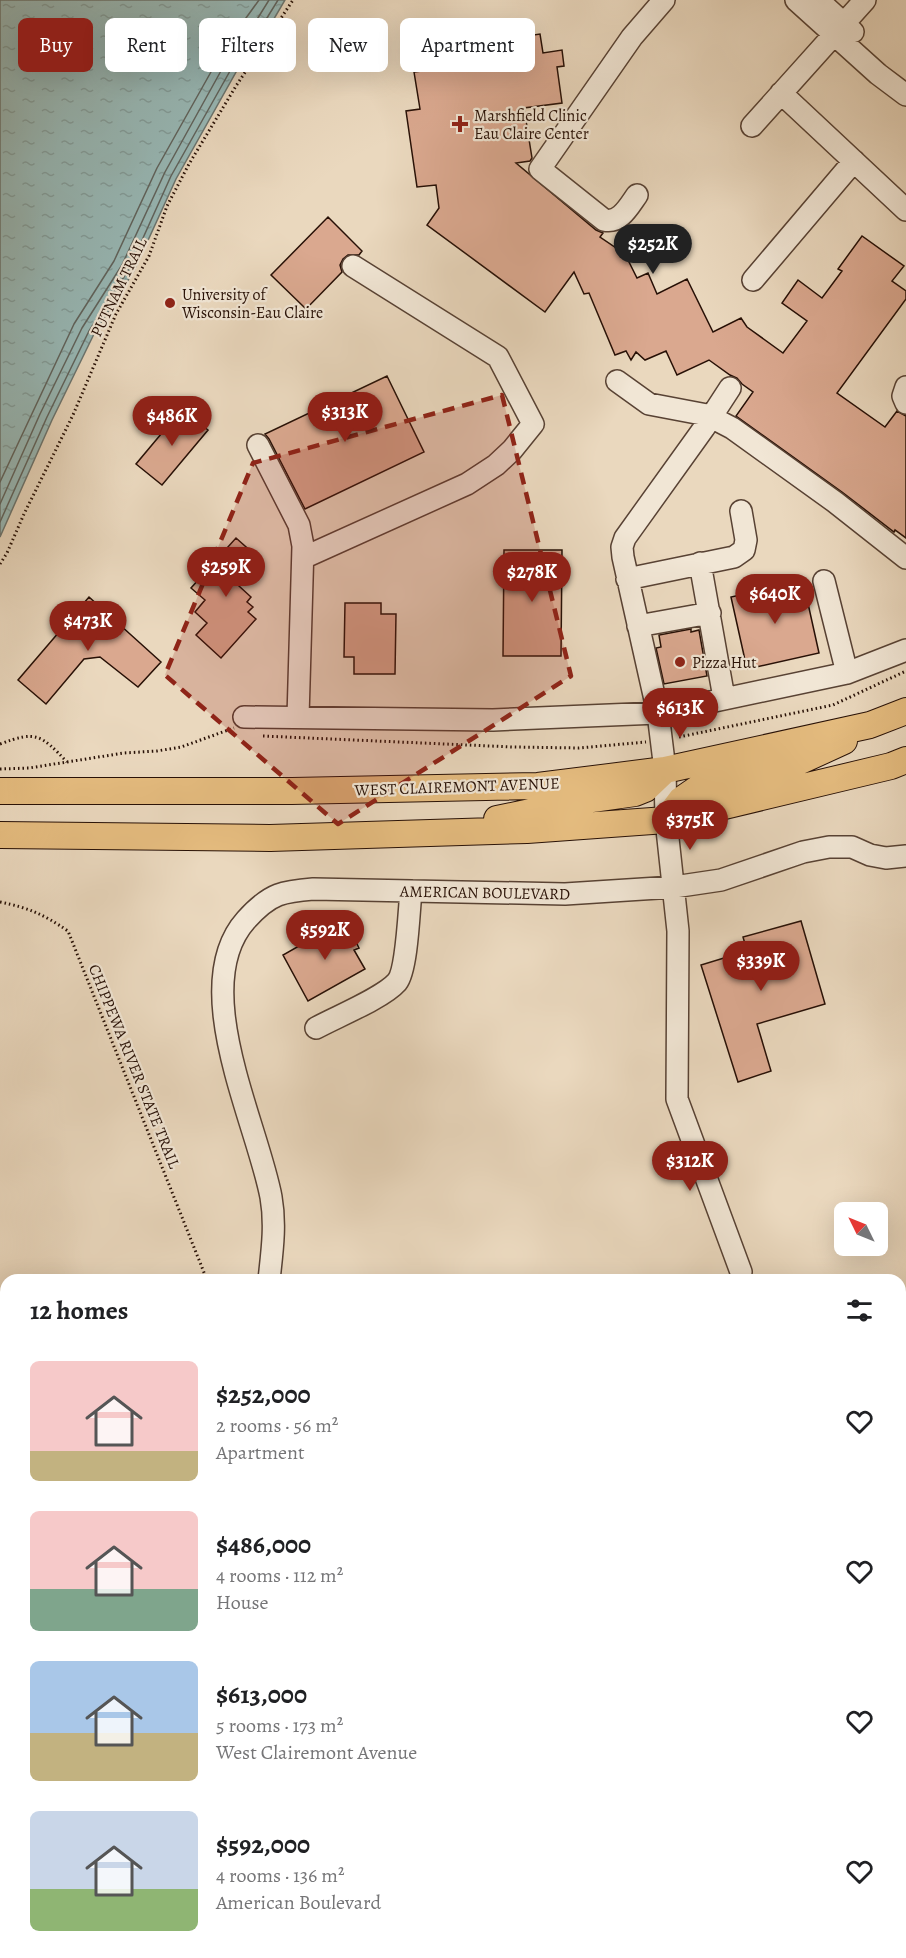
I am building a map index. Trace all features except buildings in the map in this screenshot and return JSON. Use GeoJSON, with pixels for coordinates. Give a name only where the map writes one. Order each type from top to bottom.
{"type":"FeatureCollection","features":[{"type":"Feature","properties":{"kind":"main road","name":"WEST CLAIREMONT AVENUE"},"geometry":{"type":"LineString","coordinates":[[2,776],[292,791],[538,786],[665,770],[870,725],[906,711]]}},
{"type":"Feature","properties":{"kind":"main road"},"geometry":{"type":"LineString","coordinates":[[666,820],[681,800],[703,785],[796,763],[826,750],[870,725]]}},
{"type":"Feature","properties":{"kind":"main road"},"geometry":{"type":"LineString","coordinates":[[0,835],[270,838],[527,830],[666,820],[891,766],[906,760]]}},
{"type":"Feature","properties":{"kind":"main road"},"geometry":{"type":"LineString","coordinates":[[432,832],[535,810],[635,793],[645,789],[665,770]]}},
{"type":"Feature","properties":{"kind":"street"},"geometry":{"type":"LineString","coordinates":[[637,195],[615,221],[604,220],[540,169],[632,37],[664,0]]}},
{"type":"Feature","properties":{"kind":"street"},"geometry":{"type":"LineString","coordinates":[[796,0],[889,65],[906,86]]}},
{"type":"Feature","properties":{"kind":"street"},"geometry":{"type":"LineString","coordinates":[[818,0],[839,29],[878,74],[906,95]]}},
{"type":"Feature","properties":{"kind":"street"},"geometry":{"type":"LineString","coordinates":[[752,126],[865,0]]}},
{"type":"Feature","properties":{"kind":"street"},"geometry":{"type":"LineString","coordinates":[[781,93],[906,210]]}},
{"type":"Feature","properties":{"kind":"street"},"geometry":{"type":"LineString","coordinates":[[753,280],[854,161]]}},
{"type":"Feature","properties":{"kind":"street"},"geometry":{"type":"LineString","coordinates":[[303,558],[467,484],[496,465],[512,450],[533,424],[498,357],[353,266]]}},
{"type":"Feature","properties":{"kind":"street"},"geometry":{"type":"LineString","coordinates":[[617,381],[649,404],[711,418],[732,428],[835,502],[906,558]]}},
{"type":"Feature","properties":{"kind":"street"},"geometry":{"type":"LineString","coordinates":[[729,387],[711,418],[625,538],[622,547],[627,579],[658,713],[665,770],[666,820],[678,931],[677,1100],[741,1272]]}},
{"type":"Feature","properties":{"kind":"street"},"geometry":{"type":"LineString","coordinates":[[906,387],[903,396],[906,403]]}},
{"type":"Feature","properties":{"kind":"street"},"geometry":{"type":"LineString","coordinates":[[258,445],[299,525],[303,546],[298,717]]}},
{"type":"Feature","properties":{"kind":"street"},"geometry":{"type":"LineString","coordinates":[[627,579],[734,557],[744,550],[746,540],[741,512]]}},
{"type":"Feature","properties":{"kind":"street"},"geometry":{"type":"LineString","coordinates":[[700,563],[724,698]]}},
{"type":"Feature","properties":{"kind":"street"},"geometry":{"type":"LineString","coordinates":[[824,581],[847,673]]}},
{"type":"Feature","properties":{"kind":"street"},"geometry":{"type":"LineString","coordinates":[[638,626],[710,613]]}},
{"type":"Feature","properties":{"kind":"street"},"geometry":{"type":"LineString","coordinates":[[240,723],[298,717],[493,720],[658,713],[847,673],[906,650]]}},
{"type":"Feature","properties":{"kind":"street","name":"AMERICAN BOULEVARD"},"geometry":{"type":"LineString","coordinates":[[270,1274],[274,1240],[271,1198],[236,1073],[223,1005],[223,976],[229,946],[234,936],[263,903],[284,893],[314,889],[565,894],[674,887],[721,880],[803,852],[829,847],[852,847],[870,855],[886,858],[906,856]]}},
{"type":"Feature","properties":{"kind":"street"},"geometry":{"type":"LineString","coordinates":[[316,1028],[380,996],[398,981],[405,959],[411,891]]}},
{"type":"Feature","properties":{"kind":"path","name":"PUTNAM TRAIL"},"geometry":{"type":"LineString","coordinates":[[0,564],[73,415],[116,314],[149,256],[167,206],[189,164],[293,0]]}},
{"type":"Feature","properties":{"kind":"path"},"geometry":{"type":"LineString","coordinates":[[2,776],[29,768],[124,753],[181,747],[240,723]]}},
{"type":"Feature","properties":{"kind":"path"},"geometry":{"type":"LineString","coordinates":[[0,744],[28,735],[37,737],[52,747],[67,762]]}},
{"type":"Feature","properties":{"kind":"path","name":"CHIPPEWA RIVER STATE TRAIL"},"geometry":{"type":"LineString","coordinates":[[0,902],[43,914],[68,931],[205,1274]]}},
{"type":"Feature","properties":{"kind":"highlighted area"},"geometry":{"type":"Polygon","coordinates":[[[502,395],[571,676],[338,824],[165,675],[253,463],[502,395]]]}},
{"type":"Feature","properties":{"kind":"water"},"geometry":{"type":"Polygon","coordinates":[[[0,0],[285,0],[274,18],[199,18],[199,72],[236,72],[176,179],[134,271],[94,334],[52,420],[0,537],[0,0]]]}},
{"type":"Feature","properties":{"kind":"place","name":"Marshfield Clinic Eau Claire Center"},"geometry":{"type":"Point","coordinates":[460,124]}},
{"type":"Feature","properties":{"kind":"place","name":"University of Wisconsin-Eau Claire"},"geometry":{"type":"Point","coordinates":[170,303]}},
{"type":"Feature","properties":{"kind":"place","name":"Pizza Hut"},"geometry":{"type":"Point","coordinates":[680,662]}}]}
